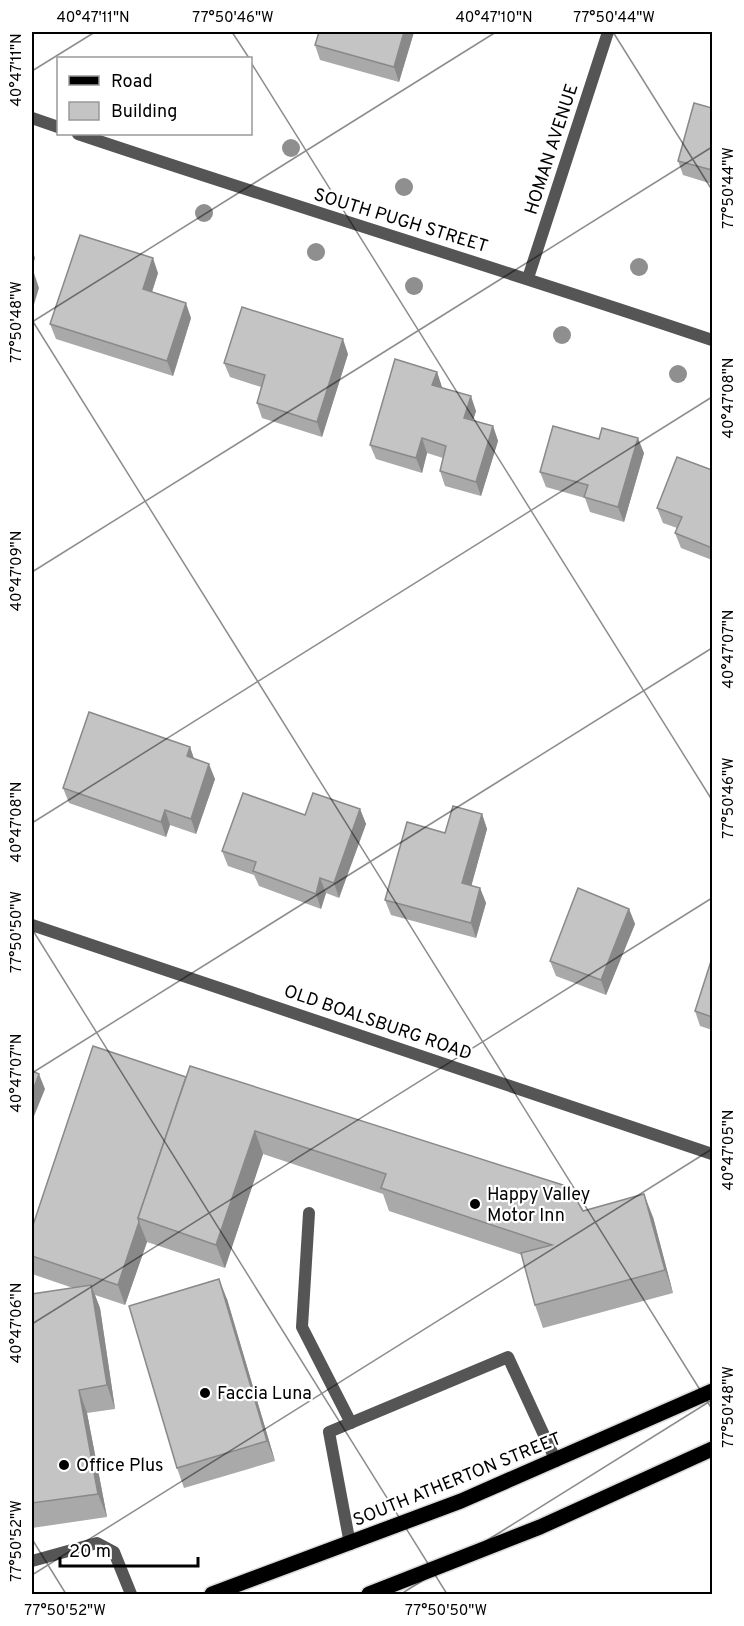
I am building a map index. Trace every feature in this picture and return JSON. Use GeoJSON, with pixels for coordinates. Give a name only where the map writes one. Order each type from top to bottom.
{"type":"FeatureCollection","features":[{"type":"Feature","properties":{"kind":"main road","name":"SOUTH ATHERTON STREET"},"geometry":{"type":"LineString","coordinates":[[212,1594],[350,1544],[556,1461],[712,1391]]}},
{"type":"Feature","properties":{"kind":"main road"},"geometry":{"type":"LineString","coordinates":[[369,1594],[540,1527],[712,1449]]}},
{"type":"Feature","properties":{"kind":"street","name":"HOMAN AVENUE"},"geometry":{"type":"LineString","coordinates":[[528,278],[608,32]]}},
{"type":"Feature","properties":{"kind":"street"},"geometry":{"type":"LineString","coordinates":[[32,118],[57,127]]}},
{"type":"Feature","properties":{"kind":"street","name":"SOUTH PUGH STREET"},"geometry":{"type":"LineString","coordinates":[[81,135],[240,189],[528,278],[712,340]]}},
{"type":"Feature","properties":{"kind":"street","name":"OLD BOALSBURG ROAD"},"geometry":{"type":"LineString","coordinates":[[32,925],[712,1154]]}},
{"type":"Feature","properties":{"kind":"street"},"geometry":{"type":"LineString","coordinates":[[309,1213],[302,1327],[351,1423]]}},
{"type":"Feature","properties":{"kind":"street"},"geometry":{"type":"LineString","coordinates":[[350,1544],[329,1432],[508,1357],[556,1461]]}},
{"type":"Feature","properties":{"kind":"street"},"geometry":{"type":"LineString","coordinates":[[32,1561],[97,1543],[114,1552],[130,1594]]}},
{"type":"Feature","properties":{"kind":"building"},"geometry":{"type":"Polygon","coordinates":[[[319,32],[404,32],[394,67],[315,45],[319,32]]]}},
{"type":"Feature","properties":{"kind":"building"},"geometry":{"type":"Polygon","coordinates":[[[694,103],[712,108],[712,170],[678,161],[694,103]]]}},
{"type":"Feature","properties":{"kind":"building"},"geometry":{"type":"Polygon","coordinates":[[[80,235],[153,258],[143,289],[186,303],[167,361],[50,324],[80,235]]]}},
{"type":"Feature","properties":{"kind":"building"},"geometry":{"type":"Polygon","coordinates":[[[242,307],[343,339],[317,422],[257,403],[265,375],[224,363],[242,307]]]}},
{"type":"Feature","properties":{"kind":"building"},"geometry":{"type":"Polygon","coordinates":[[[395,359],[437,372],[432,385],[471,396],[464,418],[493,426],[476,482],[440,471],[446,446],[422,438],[416,458],[370,445],[395,359]]]}},
{"type":"Feature","properties":{"kind":"building"},"geometry":{"type":"Polygon","coordinates":[[[553,426],[599,439],[602,428],[638,438],[618,507],[584,497],[588,485],[540,472],[553,426]]]}},
{"type":"Feature","properties":{"kind":"building"},"geometry":{"type":"Polygon","coordinates":[[[677,457],[712,470],[712,548],[675,533],[682,517],[657,508],[677,457]]]}},
{"type":"Feature","properties":{"kind":"building"},"geometry":{"type":"Polygon","coordinates":[[[89,712],[190,747],[187,756],[209,764],[191,819],[165,810],[161,822],[63,788],[89,712]]]}},
{"type":"Feature","properties":{"kind":"building"},"geometry":{"type":"Polygon","coordinates":[[[243,793],[305,815],[313,793],[360,809],[334,883],[320,878],[316,894],[253,871],[256,862],[222,851],[243,793]]]}},
{"type":"Feature","properties":{"kind":"building"},"geometry":{"type":"Polygon","coordinates":[[[453,806],[482,814],[462,883],[480,888],[471,923],[385,900],[407,822],[445,833],[453,806]]]}},
{"type":"Feature","properties":{"kind":"building"},"geometry":{"type":"Polygon","coordinates":[[[578,888],[629,909],[601,980],[550,961],[578,888]]]}},
{"type":"Feature","properties":{"kind":"building"},"geometry":{"type":"Polygon","coordinates":[[[712,958],[712,1017],[695,1011],[712,958]]]}},
{"type":"Feature","properties":{"kind":"building"},"geometry":{"type":"Polygon","coordinates":[[[93,1046],[186,1077],[138,1218],[139,1222],[118,1285],[32,1256],[32,1228],[93,1046]]]}},
{"type":"Feature","properties":{"kind":"building","name":"Happy Valley Motor Inn"},"geometry":{"type":"Polygon","coordinates":[[[190,1066],[569,1187],[583,1211],[644,1194],[665,1270],[535,1305],[521,1253],[552,1245],[381,1188],[386,1174],[255,1131],[216,1245],[138,1218],[190,1066]]]}},
{"type":"Feature","properties":{"kind":"building"},"geometry":{"type":"Polygon","coordinates":[[[32,1071],[39,1074],[32,1093],[32,1071]]]}},
{"type":"Feature","properties":{"kind":"building","name":"Faccia Luna"},"geometry":{"type":"Polygon","coordinates":[[[219,1279],[267,1441],[177,1468],[129,1306],[219,1279]]]}},
{"type":"Feature","properties":{"kind":"building","name":"Office Plus"},"geometry":{"type":"Polygon","coordinates":[[[91,1285],[107,1385],[79,1390],[98,1494],[32,1503],[32,1294],[91,1285]]]}},
{"type":"Feature","properties":{"kind":"place","name":"Happy Valley Motor Inn"},"geometry":{"type":"Point","coordinates":[475,1204]}},
{"type":"Feature","properties":{"kind":"place","name":"Faccia Luna"},"geometry":{"type":"Point","coordinates":[205,1393]}},
{"type":"Feature","properties":{"kind":"place","name":"Office Plus"},"geometry":{"type":"Point","coordinates":[64,1465]}}]}
